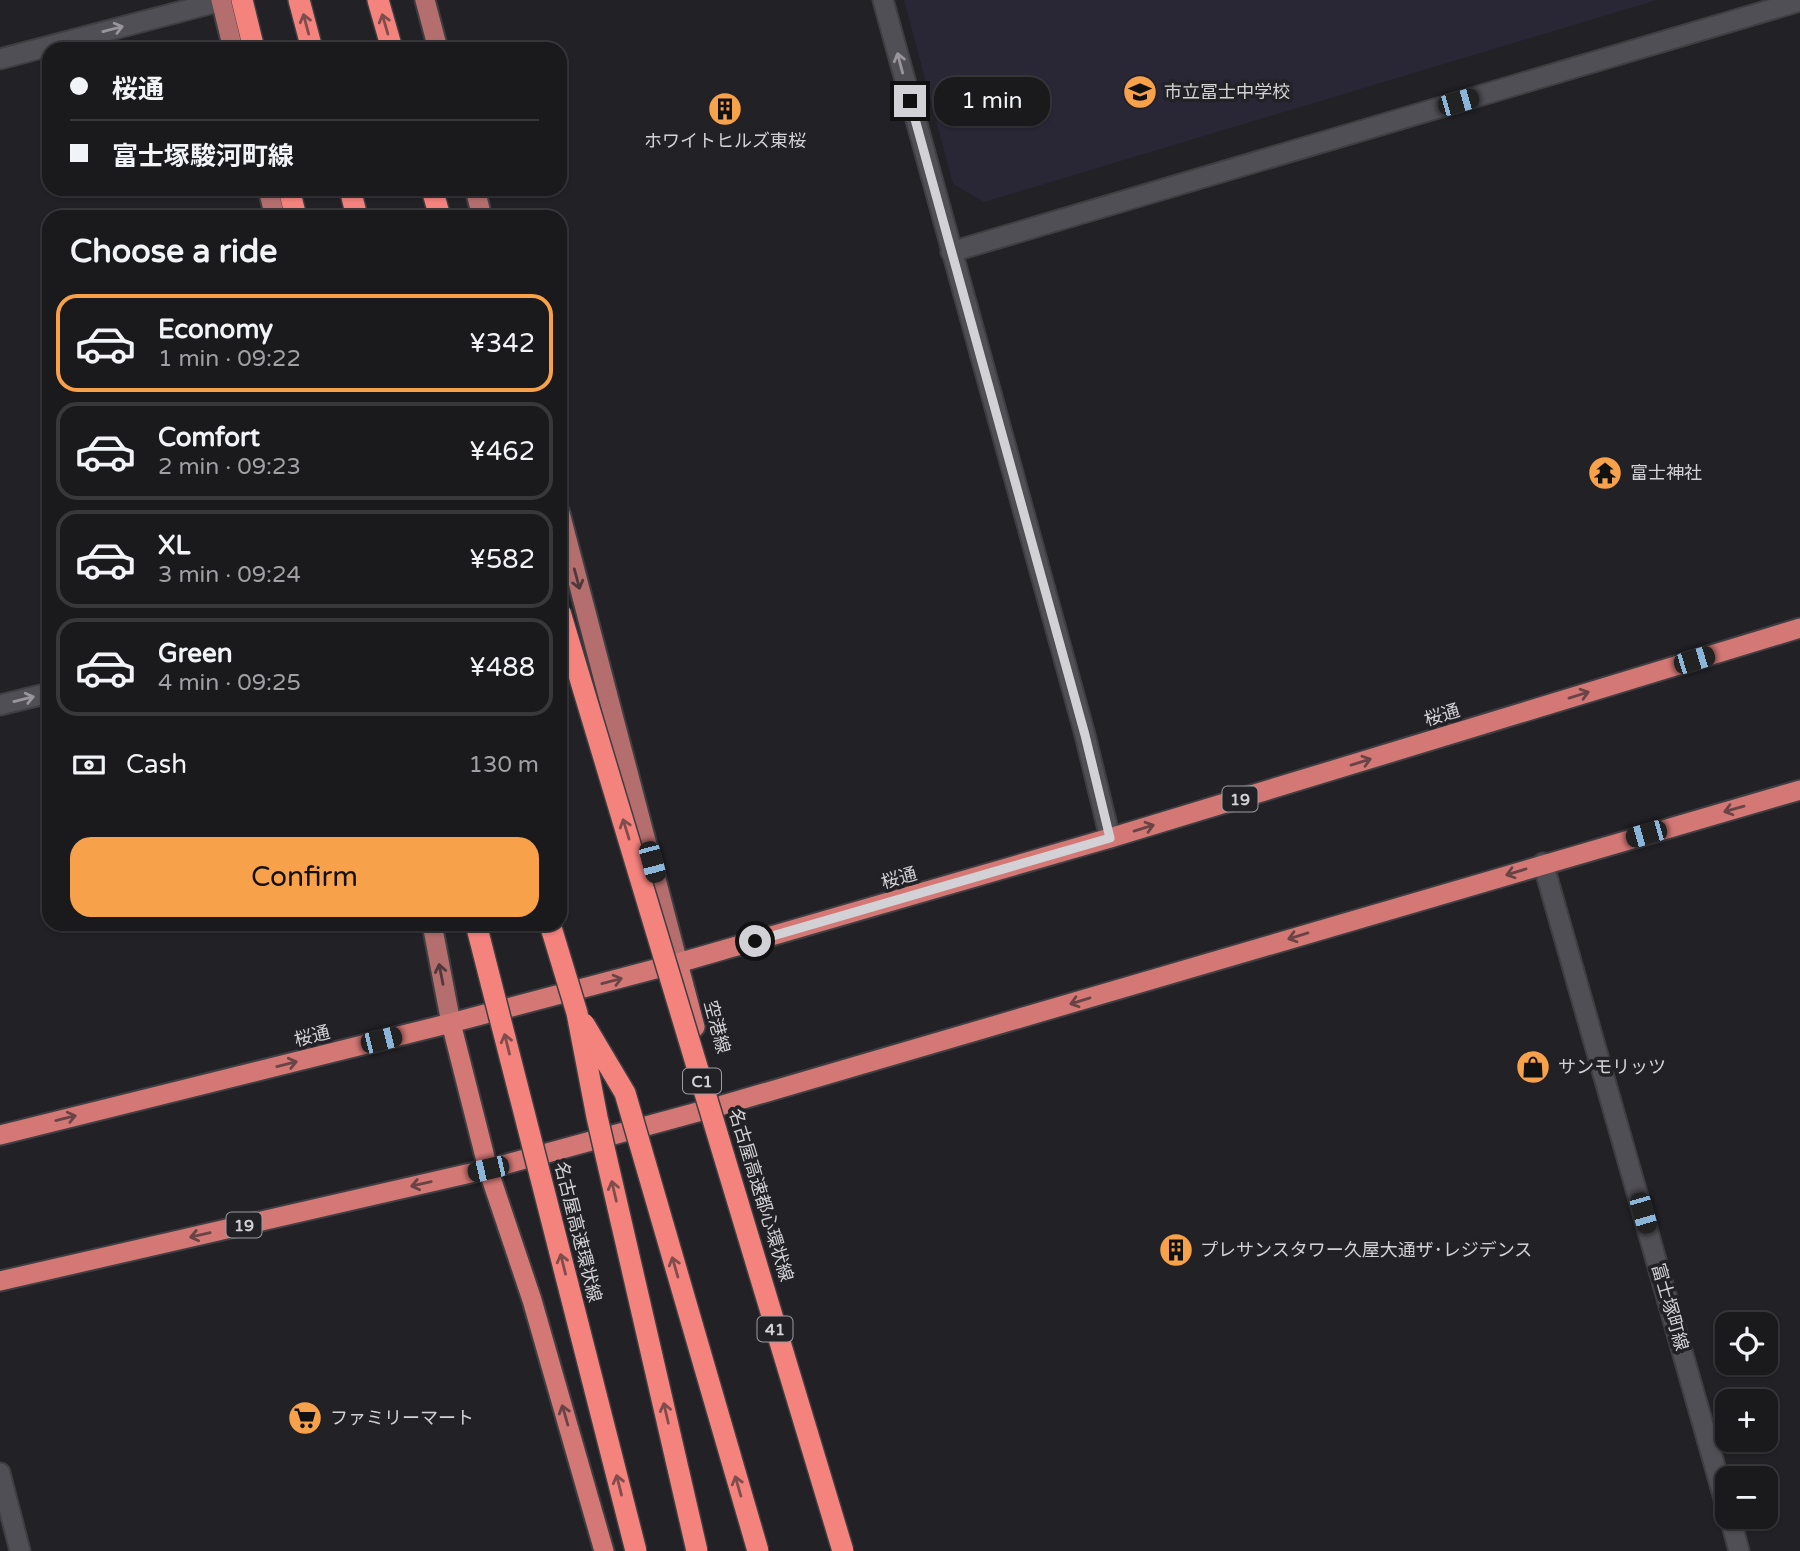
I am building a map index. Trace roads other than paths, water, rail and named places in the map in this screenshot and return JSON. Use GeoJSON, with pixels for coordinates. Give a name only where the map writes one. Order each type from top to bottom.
{"type":"FeatureCollection","features":[{"type":"Feature","properties":{"kind":"highway"},"geometry":{"type":"LineString","coordinates":[[228,0],[250,42]]}},
{"type":"Feature","properties":{"kind":"highway"},"geometry":{"type":"LineString","coordinates":[[299,0],[310,42]]}},
{"type":"Feature","properties":{"kind":"highway"},"geometry":{"type":"LineString","coordinates":[[378,0],[390,42]]}},
{"type":"Feature","properties":{"kind":"highway","name":"桜通"},"geometry":{"type":"LineString","coordinates":[[0,1135],[451,1023],[678,963],[1110,838],[1800,628]]}},
{"type":"Feature","properties":{"kind":"highway","name":"名古屋高速都心環状線"},"geometry":{"type":"LineString","coordinates":[[567,635],[843,1551]]}},
{"type":"Feature","properties":{"kind":"highway","name":"19"},"geometry":{"type":"LineString","coordinates":[[0,1281],[488,1169],[716,1107],[1800,790]]}},
{"type":"Feature","properties":{"kind":"highway","name":"名古屋高速環状線"},"geometry":{"type":"LineString","coordinates":[[478,931],[636,1551]]}},
{"type":"Feature","properties":{"kind":"highway"},"geometry":{"type":"LineString","coordinates":[[552,931],[577,1013],[597,1117],[697,1551]]}},
{"type":"Feature","properties":{"kind":"highway","name":"空港線"},"geometry":{"type":"LineString","coordinates":[[678,963],[833,1551]]}},
{"type":"Feature","properties":{"kind":"highway"},"geometry":{"type":"LineString","coordinates":[[577,1013],[625,1093],[758,1551]]}},
{"type":"Feature","properties":{"kind":"highway"},"geometry":{"type":"LineString","coordinates":[[451,1023],[488,1169],[532,1300],[604,1551]]}},
{"type":"Feature","properties":{"kind":"main road"},"geometry":{"type":"LineString","coordinates":[[228,0],[232,42]]}},
{"type":"Feature","properties":{"kind":"main road"},"geometry":{"type":"LineString","coordinates":[[425,0],[436,42]]}},
{"type":"Feature","properties":{"kind":"main road","name":"空港線"},"geometry":{"type":"LineString","coordinates":[[567,540],[678,963]]}},
{"type":"Feature","properties":{"kind":"main road"},"geometry":{"type":"LineString","coordinates":[[433,931],[451,1023]]}},
{"type":"Feature","properties":{"kind":"street"},"geometry":{"type":"LineString","coordinates":[[66,42],[228,0]]}},
{"type":"Feature","properties":{"kind":"street"},"geometry":{"type":"LineString","coordinates":[[883,0],[1085,735],[1110,838]]}},
{"type":"Feature","properties":{"kind":"street"},"geometry":{"type":"LineString","coordinates":[[951,252],[1800,1]]}},
{"type":"Feature","properties":{"kind":"street"},"geometry":{"type":"LineString","coordinates":[[0,59],[42,48]]}},
{"type":"Feature","properties":{"kind":"street"},"geometry":{"type":"LineString","coordinates":[[0,705],[42,695]]}},
{"type":"Feature","properties":{"kind":"street","name":"富士塚町線"},"geometry":{"type":"LineString","coordinates":[[1543,863],[1715,1467]]}},
{"type":"Feature","properties":{"kind":"street"},"geometry":{"type":"LineString","coordinates":[[0,1473],[20,1551]]}},
{"type":"Feature","properties":{"kind":"street"},"geometry":{"type":"LineString","coordinates":[[1733,1529],[1739,1551]]}},
{"type":"Feature","properties":{"kind":"place","name":"市立冨士中学校"},"geometry":{"type":"Point","coordinates":[1140,92]}},
{"type":"Feature","properties":{"kind":"place","name":"ホワイトヒルズ東桜"},"geometry":{"type":"Point","coordinates":[725,109]}},
{"type":"Feature","properties":{"kind":"place","name":"富士神社"},"geometry":{"type":"Point","coordinates":[1605,473]}},
{"type":"Feature","properties":{"kind":"place","name":"サンモリッツ"},"geometry":{"type":"Point","coordinates":[1533,1067]}},
{"type":"Feature","properties":{"kind":"place","name":"プレサンスタワー久屋大通ザ･レジデンス"},"geometry":{"type":"Point","coordinates":[1176,1250]}},
{"type":"Feature","properties":{"kind":"place","name":"ファミリーマート"},"geometry":{"type":"Point","coordinates":[305,1418]}}]}
